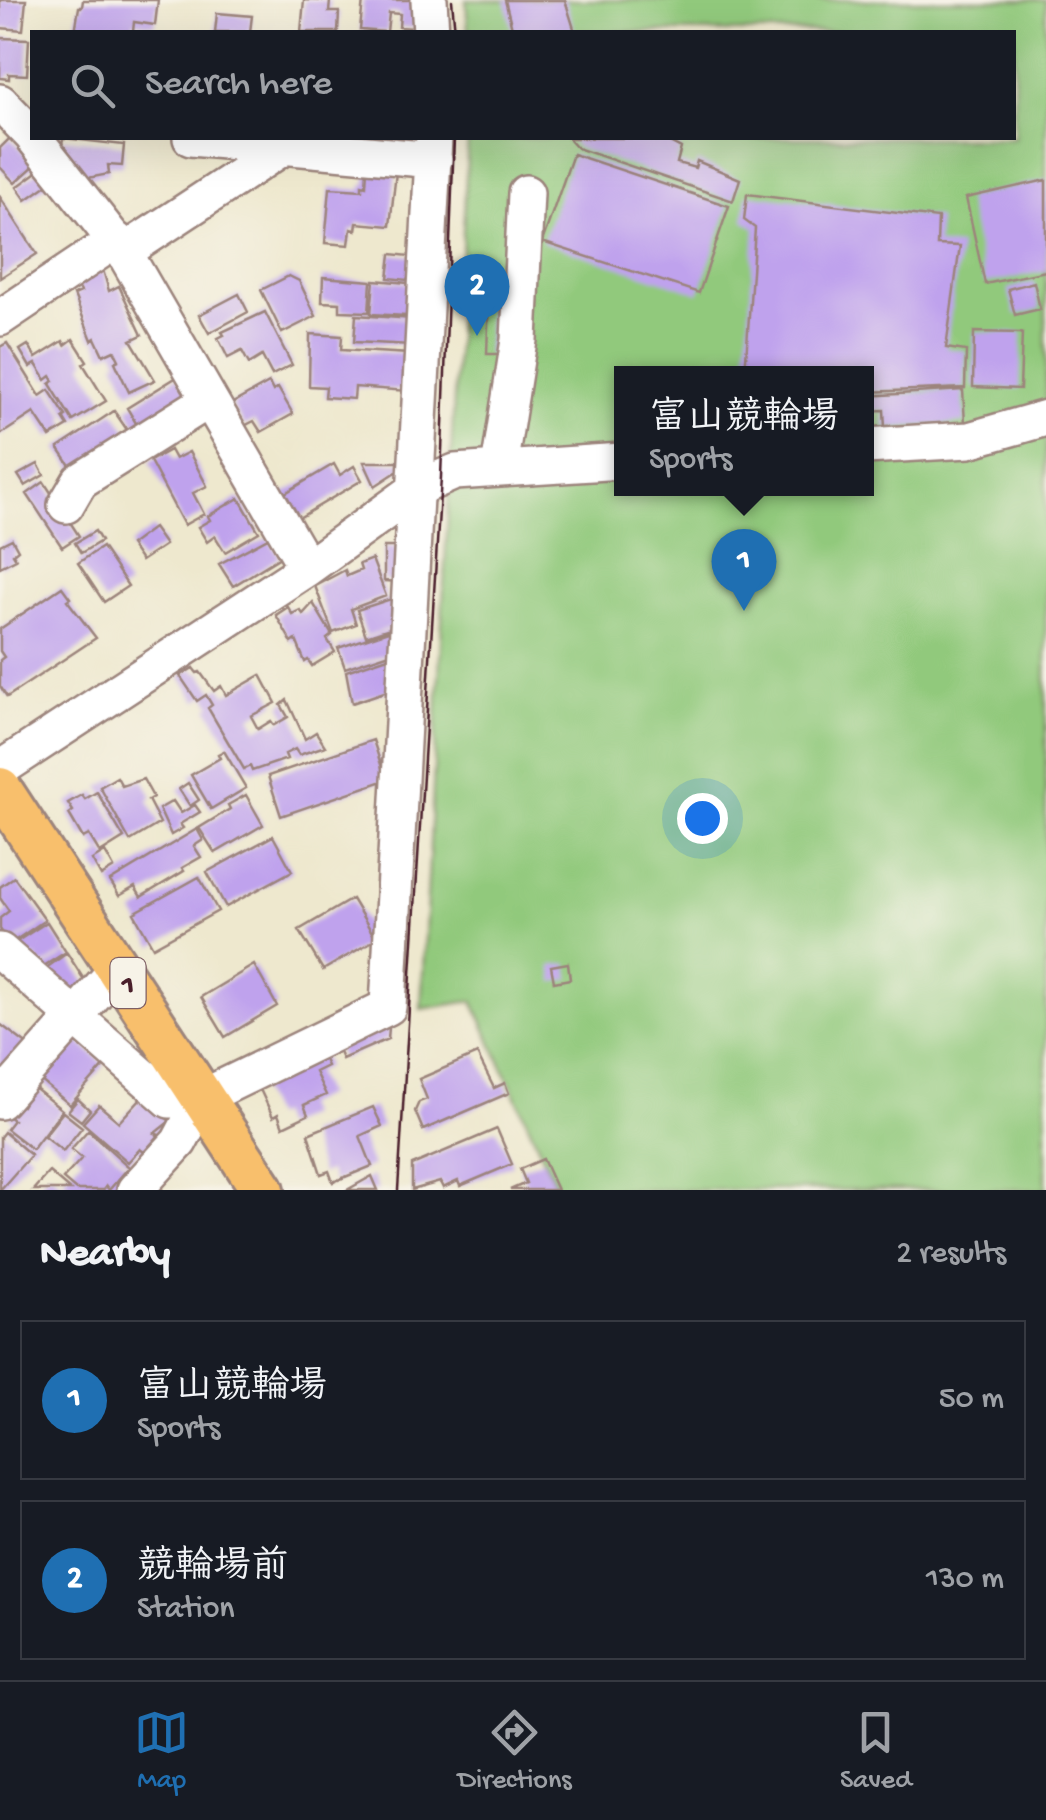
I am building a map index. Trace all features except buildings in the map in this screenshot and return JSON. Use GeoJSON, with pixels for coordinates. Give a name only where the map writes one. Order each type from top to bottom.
{"type":"FeatureCollection","features":[{"type":"Feature","properties":{"kind":"main road","name":"1"},"geometry":{"type":"LineString","coordinates":[[0,789],[262,1190]]}},
{"type":"Feature","properties":{"kind":"street"},"geometry":{"type":"LineString","coordinates":[[429,0],[432,30]]}},
{"type":"Feature","properties":{"kind":"street"},"geometry":{"type":"LineString","coordinates":[[37,140],[120,246],[307,568]]}},
{"type":"Feature","properties":{"kind":"street"},"geometry":{"type":"LineString","coordinates":[[0,951],[170,1100],[203,1097],[388,1008],[434,149],[223,140]]}},
{"type":"Feature","properties":{"kind":"street"},"geometry":{"type":"LineString","coordinates":[[0,318],[288,144]]}},
{"type":"Feature","properties":{"kind":"street"},"geometry":{"type":"LineString","coordinates":[[498,468],[519,340],[526,193]]}},
{"type":"Feature","properties":{"kind":"street"},"geometry":{"type":"LineString","coordinates":[[66,505],[80,481],[209,400]]}},
{"type":"Feature","properties":{"kind":"street"},"geometry":{"type":"LineString","coordinates":[[874,446],[969,440],[1046,418]]}},
{"type":"Feature","properties":{"kind":"street"},"geometry":{"type":"LineString","coordinates":[[0,769],[307,568],[418,488],[456,472],[614,461]]}},
{"type":"Feature","properties":{"kind":"street"},"geometry":{"type":"LineString","coordinates":[[0,1101],[118,968]]}},
{"type":"Feature","properties":{"kind":"street"},"geometry":{"type":"LineString","coordinates":[[135,1190],[180,1142],[203,1097]]}},
{"type":"Feature","properties":{"kind":"green space"},"geometry":{"type":"Polygon","coordinates":[[[466,0],[1046,0],[1046,1190],[558,1190],[473,1001],[421,1009],[468,140],[1016,140],[1016,30],[468,30],[466,0]]]}},
{"type":"Feature","properties":{"kind":"tram line"},"geometry":{"type":"LineString","coordinates":[[452,0],[455,30]]}},
{"type":"Feature","properties":{"kind":"tram line"},"geometry":{"type":"LineString","coordinates":[[398,1190],[441,477],[454,140]]}},
{"type":"Feature","properties":{"kind":"place","name":"競輪場前"},"geometry":{"type":"Point","coordinates":[477,336]}},
{"type":"Feature","properties":{"kind":"place","name":"富山競輪場"},"geometry":{"type":"Point","coordinates":[744,611]}}]}
